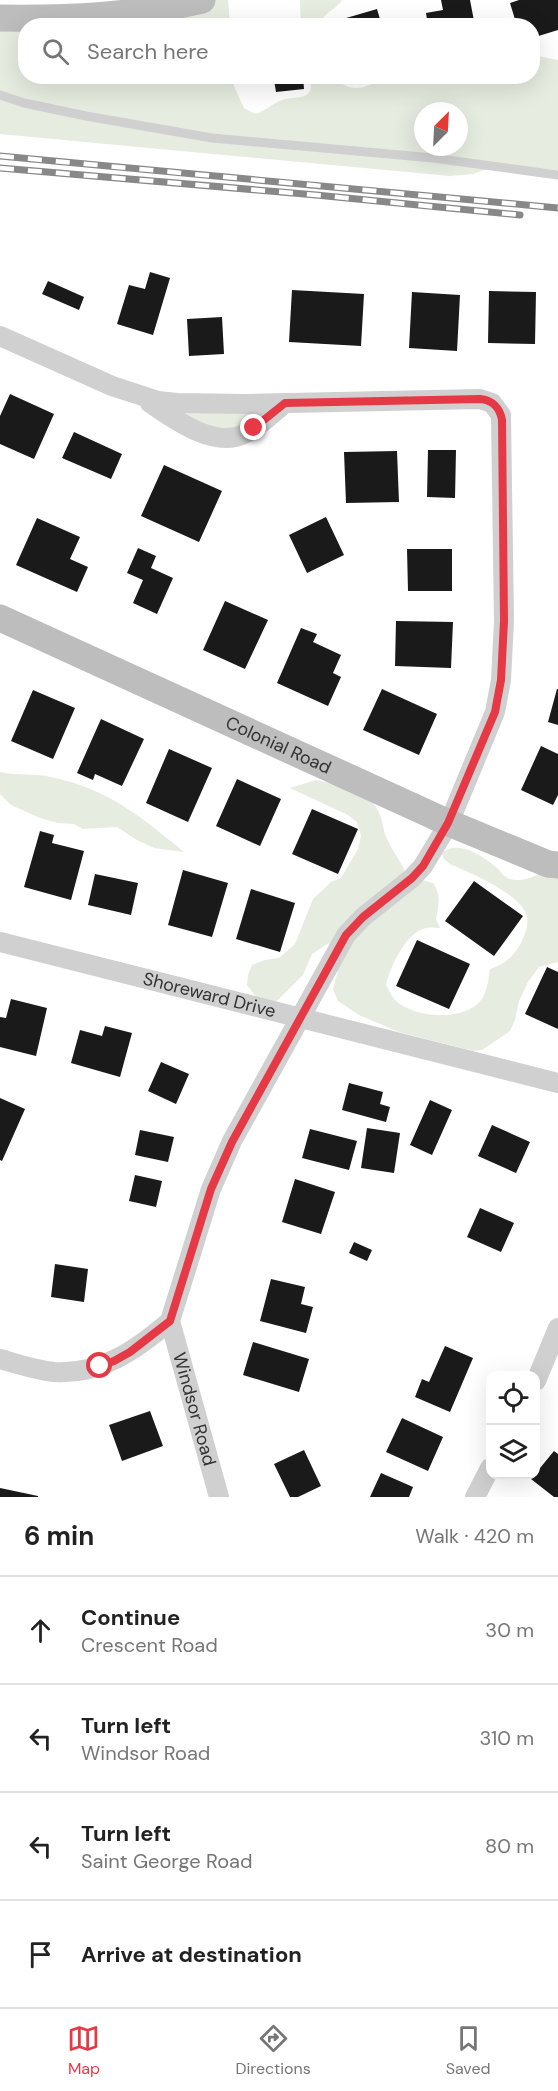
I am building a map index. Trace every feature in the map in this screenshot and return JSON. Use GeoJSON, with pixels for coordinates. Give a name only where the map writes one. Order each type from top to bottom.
{"type":"FeatureCollection","features":[{"type":"Feature","properties":{"kind":"street"},"geometry":{"type":"LineString","coordinates":[[0,18],[133,14],[202,0]]}},
{"type":"Feature","properties":{"kind":"street"},"geometry":{"type":"LineString","coordinates":[[0,336],[112,386],[141,396],[177,403],[480,399],[489,401],[500,412],[502,420],[504,621],[501,680],[495,712],[448,823],[423,866],[412,878],[363,917],[346,935],[238,1128],[211,1189],[170,1321],[146,1342],[122,1357],[86,1369],[54,1372],[0,1359]]}},
{"type":"Feature","properties":{"kind":"street"},"geometry":{"type":"LineString","coordinates":[[141,396],[190,427],[215,437],[228,438],[242,435],[285,403]]}},
{"type":"Feature","properties":{"kind":"street","name":"Colonial Road"},"geometry":{"type":"LineString","coordinates":[[0,618],[448,823],[558,866]]}},
{"type":"Feature","properties":{"kind":"street","name":"Shoreward Drive"},"geometry":{"type":"LineString","coordinates":[[0,942],[558,1083]]}},
{"type":"Feature","properties":{"kind":"street","name":"Windsor Road"},"geometry":{"type":"LineString","coordinates":[[170,1321],[219,1497]]}},
{"type":"Feature","properties":{"kind":"street"},"geometry":{"type":"LineString","coordinates":[[540,1371],[558,1328]]}},
{"type":"Feature","properties":{"kind":"street"},"geometry":{"type":"LineString","coordinates":[[475,1497],[486,1476]]}},
{"type":"Feature","properties":{"kind":"lane"},"geometry":{"type":"LineString","coordinates":[[0,95],[24,103],[86,116],[212,138],[433,158],[558,175]]}},
{"type":"Feature","properties":{"kind":"shaded area"},"geometry":{"type":"Polygon","coordinates":[[[202,0],[228,0],[229,18],[18,18],[18,84],[234,84],[244,108],[255,114],[280,101],[307,95],[311,84],[343,84],[357,88],[371,84],[540,84],[540,56],[558,60],[558,170],[490,168],[473,174],[450,176],[0,134],[0,18],[202,0]]]}},
{"type":"Feature","properties":{"kind":"shaded area"},"geometry":{"type":"Polygon","coordinates":[[[300,0],[342,0],[324,18],[301,18],[300,0]]]}},
{"type":"Feature","properties":{"kind":"shaded area"},"geometry":{"type":"Polygon","coordinates":[[[158,405],[276,406],[229,434],[158,405]]]}},
{"type":"Feature","properties":{"kind":"shaded area"},"geometry":{"type":"Polygon","coordinates":[[[0,772],[45,776],[90,789],[138,816],[184,852],[154,848],[117,827],[83,829],[74,824],[40,818],[11,805],[0,794],[0,772]]]}},
{"type":"Feature","properties":{"kind":"shaded area"},"geometry":{"type":"Polygon","coordinates":[[[316,780],[352,789],[368,798],[379,813],[387,839],[407,876],[433,883],[436,887],[439,900],[436,919],[440,928],[426,928],[412,936],[395,960],[386,985],[396,1001],[415,1011],[439,1015],[464,1012],[473,1007],[485,993],[490,969],[512,956],[521,943],[527,927],[527,916],[515,899],[493,885],[450,864],[444,859],[442,853],[448,849],[463,848],[491,863],[506,877],[516,880],[534,876],[558,865],[558,962],[539,967],[528,982],[519,1001],[510,1031],[482,1050],[473,1051],[399,1032],[359,1015],[338,1001],[333,989],[338,971],[329,943],[312,954],[303,975],[277,1001],[266,1002],[256,997],[247,985],[252,965],[279,958],[295,944],[313,899],[331,882],[341,878],[358,849],[361,836],[357,822],[348,815],[290,788],[316,780]]]}},
{"type":"Feature","properties":{"kind":"building"},"geometry":{"type":"Polygon","coordinates":[[[441,0],[470,0],[473,18],[427,18],[426,13],[443,10],[441,0]]]}},
{"type":"Feature","properties":{"kind":"building"},"geometry":{"type":"Polygon","coordinates":[[[519,0],[558,0],[558,30],[540,36],[540,18],[515,18],[510,3],[519,0]]]}},
{"type":"Feature","properties":{"kind":"building"},"geometry":{"type":"Polygon","coordinates":[[[377,9],[380,18],[346,18],[377,9]]]}},
{"type":"Feature","properties":{"kind":"building"},"geometry":{"type":"Polygon","coordinates":[[[275,84],[304,84],[304,89],[276,92],[275,84]]]}},
{"type":"Feature","properties":{"kind":"building"},"geometry":{"type":"Polygon","coordinates":[[[150,272],[170,278],[153,335],[117,324],[129,285],[145,289],[150,272]]]}},
{"type":"Feature","properties":{"kind":"building"},"geometry":{"type":"Polygon","coordinates":[[[48,281],[84,297],[79,310],[42,294],[48,281]]]}},
{"type":"Feature","properties":{"kind":"building"},"geometry":{"type":"Polygon","coordinates":[[[292,290],[364,294],[361,346],[289,342],[292,290]]]}},
{"type":"Feature","properties":{"kind":"building"},"geometry":{"type":"Polygon","coordinates":[[[489,291],[536,292],[535,344],[488,343],[489,291]]]}},
{"type":"Feature","properties":{"kind":"building"},"geometry":{"type":"Polygon","coordinates":[[[412,292],[460,295],[457,351],[409,348],[412,292]]]}},
{"type":"Feature","properties":{"kind":"building"},"geometry":{"type":"Polygon","coordinates":[[[222,317],[224,354],[189,356],[187,319],[222,317]]]}},
{"type":"Feature","properties":{"kind":"building"},"geometry":{"type":"Polygon","coordinates":[[[10,394],[54,414],[34,459],[0,444],[0,416],[10,394]]]}},
{"type":"Feature","properties":{"kind":"building"},"geometry":{"type":"Polygon","coordinates":[[[74,432],[122,454],[111,479],[62,458],[74,432]]]}},
{"type":"Feature","properties":{"kind":"building"},"geometry":{"type":"Polygon","coordinates":[[[428,450],[456,450],[455,498],[427,497],[428,450]]]}},
{"type":"Feature","properties":{"kind":"building"},"geometry":{"type":"Polygon","coordinates":[[[397,451],[399,502],[346,503],[344,452],[397,451]]]}},
{"type":"Feature","properties":{"kind":"building"},"geometry":{"type":"Polygon","coordinates":[[[164,465],[222,491],[199,542],[141,516],[164,465]]]}},
{"type":"Feature","properties":{"kind":"building"},"geometry":{"type":"Polygon","coordinates":[[[326,517],[344,555],[307,573],[289,535],[326,517]]]}},
{"type":"Feature","properties":{"kind":"building"},"geometry":{"type":"Polygon","coordinates":[[[37,518],[80,537],[70,559],[88,567],[77,592],[16,565],[37,518]]]}},
{"type":"Feature","properties":{"kind":"building"},"geometry":{"type":"Polygon","coordinates":[[[138,548],[156,556],[151,568],[173,578],[157,614],[133,603],[143,580],[127,573],[138,548]]]}},
{"type":"Feature","properties":{"kind":"building"},"geometry":{"type":"Polygon","coordinates":[[[407,549],[452,549],[452,591],[408,591],[407,549]]]}},
{"type":"Feature","properties":{"kind":"building"},"geometry":{"type":"Polygon","coordinates":[[[225,601],[268,620],[245,669],[203,650],[225,601]]]}},
{"type":"Feature","properties":{"kind":"building"},"geometry":{"type":"Polygon","coordinates":[[[396,621],[453,622],[451,668],[395,666],[396,621]]]}},
{"type":"Feature","properties":{"kind":"building"},"geometry":{"type":"Polygon","coordinates":[[[301,628],[317,634],[313,642],[341,655],[333,673],[341,677],[328,706],[277,683],[301,628]]]}},
{"type":"Feature","properties":{"kind":"building"},"geometry":{"type":"Polygon","coordinates":[[[382,689],[437,714],[419,755],[363,730],[382,689]]]}},
{"type":"Feature","properties":{"kind":"building"},"geometry":{"type":"Polygon","coordinates":[[[558,689],[558,725],[548,722],[558,689]]]}},
{"type":"Feature","properties":{"kind":"building"},"geometry":{"type":"Polygon","coordinates":[[[33,690],[75,708],[53,759],[11,741],[33,690]]]}},
{"type":"Feature","properties":{"kind":"building"},"geometry":{"type":"Polygon","coordinates":[[[101,719],[144,739],[122,786],[95,774],[93,780],[77,773],[101,719]]]}},
{"type":"Feature","properties":{"kind":"building"},"geometry":{"type":"Polygon","coordinates":[[[541,746],[558,754],[558,795],[553,805],[521,790],[541,746]]]}},
{"type":"Feature","properties":{"kind":"building"},"geometry":{"type":"Polygon","coordinates":[[[169,749],[212,768],[188,822],[146,803],[169,749]]]}},
{"type":"Feature","properties":{"kind":"building"},"geometry":{"type":"Polygon","coordinates":[[[237,779],[281,799],[260,846],[216,826],[237,779]]]}},
{"type":"Feature","properties":{"kind":"building"},"geometry":{"type":"Polygon","coordinates":[[[312,809],[358,829],[338,874],[292,854],[312,809]]]}},
{"type":"Feature","properties":{"kind":"building"},"geometry":{"type":"Polygon","coordinates":[[[40,831],[54,835],[52,843],[84,851],[71,900],[24,887],[40,831]]]}},
{"type":"Feature","properties":{"kind":"building"},"geometry":{"type":"Polygon","coordinates":[[[183,870],[228,883],[212,937],[168,925],[183,870]]]}},
{"type":"Feature","properties":{"kind":"building"},"geometry":{"type":"Polygon","coordinates":[[[95,874],[138,883],[131,915],[88,905],[95,874]]]}},
{"type":"Feature","properties":{"kind":"building"},"geometry":{"type":"Polygon","coordinates":[[[474,881],[523,916],[494,956],[445,921],[474,881]]]}},
{"type":"Feature","properties":{"kind":"building"},"geometry":{"type":"Polygon","coordinates":[[[251,889],[295,903],[280,952],[236,939],[251,889]]]}},
{"type":"Feature","properties":{"kind":"building"},"geometry":{"type":"Polygon","coordinates":[[[417,940],[470,964],[449,1009],[396,986],[417,940]]]}},
{"type":"Feature","properties":{"kind":"building"},"geometry":{"type":"Polygon","coordinates":[[[547,967],[558,972],[558,1029],[525,1014],[547,967]]]}},
{"type":"Feature","properties":{"kind":"building"},"geometry":{"type":"Polygon","coordinates":[[[11,999],[47,1008],[36,1056],[0,1047],[0,1017],[6,1018],[11,999]]]}},
{"type":"Feature","properties":{"kind":"building"},"geometry":{"type":"Polygon","coordinates":[[[105,1026],[132,1033],[120,1077],[71,1063],[80,1030],[102,1036],[105,1026]]]}},
{"type":"Feature","properties":{"kind":"building"},"geometry":{"type":"Polygon","coordinates":[[[161,1062],[189,1074],[176,1104],[148,1091],[161,1062]]]}},
{"type":"Feature","properties":{"kind":"building"},"geometry":{"type":"Polygon","coordinates":[[[349,1083],[383,1092],[380,1104],[390,1107],[386,1122],[342,1110],[349,1083]]]}},
{"type":"Feature","properties":{"kind":"building"},"geometry":{"type":"Polygon","coordinates":[[[0,1098],[25,1109],[2,1161],[0,1160],[0,1098]]]}},
{"type":"Feature","properties":{"kind":"building"},"geometry":{"type":"Polygon","coordinates":[[[430,1100],[452,1110],[432,1155],[410,1145],[430,1100]]]}},
{"type":"Feature","properties":{"kind":"building"},"geometry":{"type":"Polygon","coordinates":[[[492,1125],[530,1142],[516,1173],[478,1156],[492,1125]]]}},
{"type":"Feature","properties":{"kind":"building"},"geometry":{"type":"Polygon","coordinates":[[[367,1128],[400,1133],[394,1173],[361,1168],[367,1128]]]}},
{"type":"Feature","properties":{"kind":"building"},"geometry":{"type":"Polygon","coordinates":[[[310,1129],[357,1141],[349,1170],[302,1158],[310,1129]]]}},
{"type":"Feature","properties":{"kind":"building"},"geometry":{"type":"Polygon","coordinates":[[[140,1130],[174,1137],[168,1162],[135,1155],[140,1130]]]}},
{"type":"Feature","properties":{"kind":"building"},"geometry":{"type":"Polygon","coordinates":[[[135,1175],[162,1181],[156,1207],[129,1201],[135,1175]]]}},
{"type":"Feature","properties":{"kind":"building"},"geometry":{"type":"Polygon","coordinates":[[[295,1179],[335,1192],[321,1234],[282,1222],[295,1179]]]}},
{"type":"Feature","properties":{"kind":"building"},"geometry":{"type":"Polygon","coordinates":[[[480,1208],[514,1223],[501,1252],[467,1237],[480,1208]]]}},
{"type":"Feature","properties":{"kind":"building"},"geometry":{"type":"Polygon","coordinates":[[[354,1242],[372,1250],[367,1261],[349,1253],[354,1242]]]}},
{"type":"Feature","properties":{"kind":"building"},"geometry":{"type":"Polygon","coordinates":[[[55,1264],[88,1269],[84,1302],[51,1297],[55,1264]]]}},
{"type":"Feature","properties":{"kind":"building"},"geometry":{"type":"Polygon","coordinates":[[[271,1279],[305,1287],[301,1304],[313,1307],[306,1333],[260,1321],[271,1279]]]}},
{"type":"Feature","properties":{"kind":"building"},"geometry":{"type":"Polygon","coordinates":[[[253,1342],[309,1359],[299,1392],[243,1375],[253,1342]]]}},
{"type":"Feature","properties":{"kind":"building"},"geometry":{"type":"Polygon","coordinates":[[[445,1346],[473,1358],[450,1412],[415,1397],[422,1379],[429,1382],[445,1346]]]}},
{"type":"Feature","properties":{"kind":"building"},"geometry":{"type":"Polygon","coordinates":[[[150,1411],[163,1446],[122,1461],[109,1425],[150,1411]]]}},
{"type":"Feature","properties":{"kind":"building"},"geometry":{"type":"Polygon","coordinates":[[[402,1418],[443,1437],[428,1471],[386,1452],[402,1418]]]}},
{"type":"Feature","properties":{"kind":"building"},"geometry":{"type":"Polygon","coordinates":[[[304,1450],[321,1486],[298,1497],[290,1497],[274,1464],[304,1450]]]}},
{"type":"Feature","properties":{"kind":"building"},"geometry":{"type":"Polygon","coordinates":[[[554,1451],[558,1454],[558,1497],[554,1497],[531,1479],[540,1479],[540,1468],[554,1451]]]}},
{"type":"Feature","properties":{"kind":"building"},"geometry":{"type":"Polygon","coordinates":[[[381,1473],[413,1487],[409,1497],[370,1497],[381,1473]]]}},
{"type":"Feature","properties":{"kind":"building"},"geometry":{"type":"Polygon","coordinates":[[[0,1488],[38,1496],[38,1497],[0,1497],[0,1488]]]}},
{"type":"Feature","properties":{"kind":"railway"},"geometry":{"type":"LineString","coordinates":[[0,156],[558,208]]}},
{"type":"Feature","properties":{"kind":"railway"},"geometry":{"type":"LineString","coordinates":[[0,168],[520,215]]}},
{"type":"Feature","properties":{"kind":"route"},"geometry":{"type":"LineString","coordinates":[[100,1366],[114,1361],[146,1342],[170,1321],[211,1189],[238,1128],[346,935],[363,917],[412,878],[423,866],[448,823],[487,735],[495,712],[501,680],[504,621],[502,420],[498,409],[489,401],[480,399],[285,403],[254,428]]}}]}
